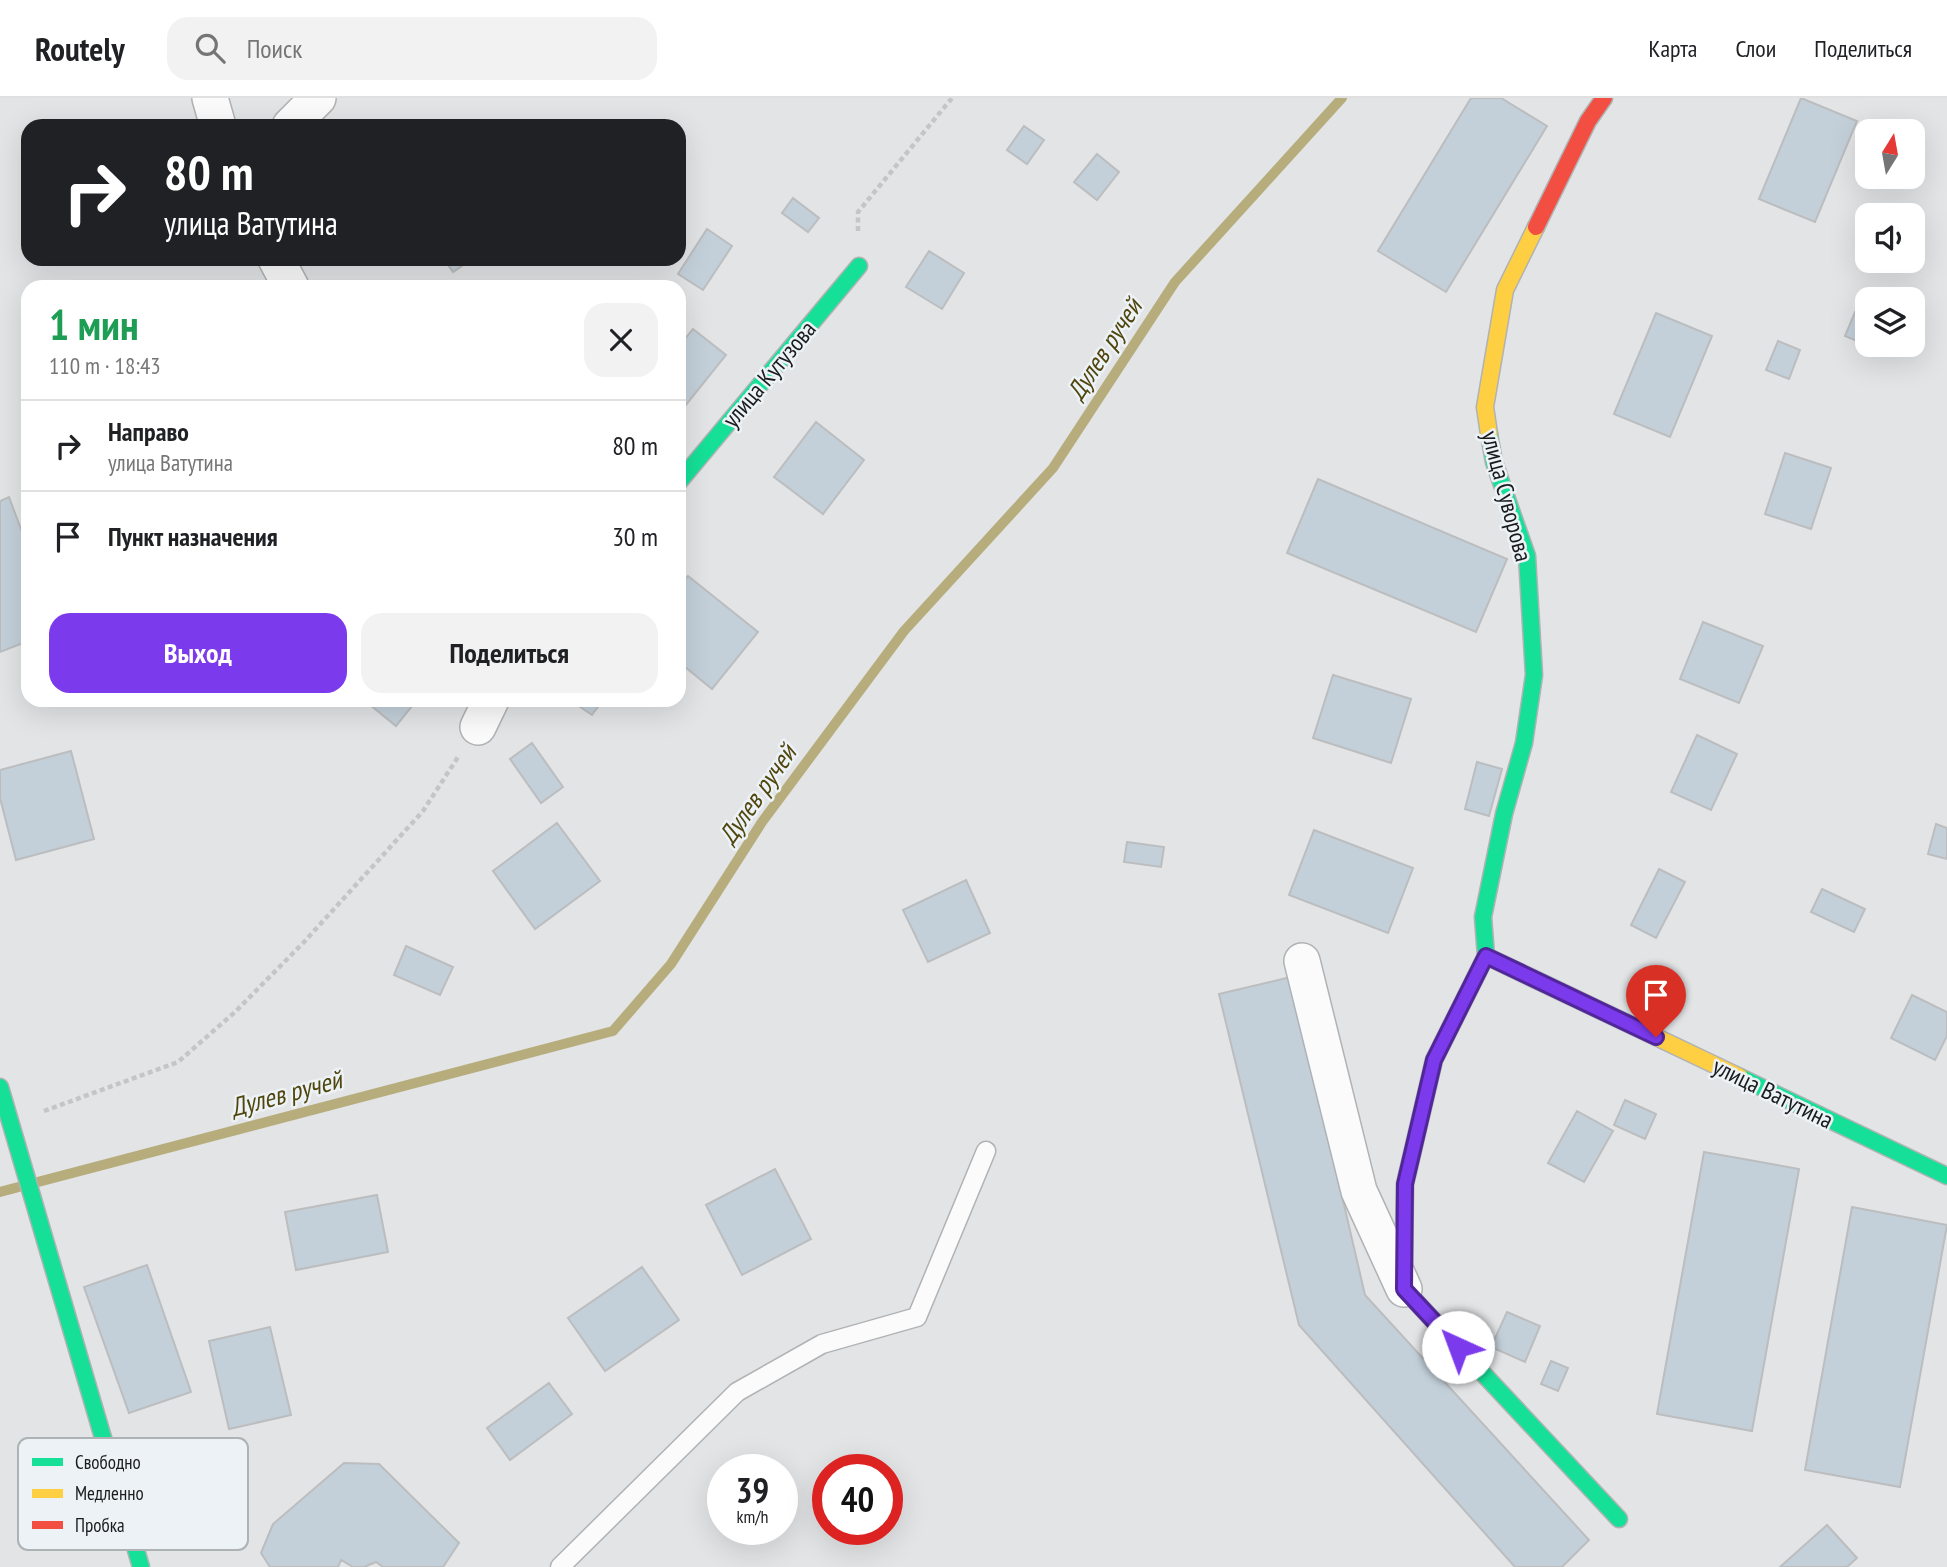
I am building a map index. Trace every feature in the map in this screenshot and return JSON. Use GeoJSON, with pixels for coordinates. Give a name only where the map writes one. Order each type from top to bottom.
{"type":"FeatureCollection","features":[{"type":"Feature","properties":{"kind":"street"},"geometry":{"type":"LineString","coordinates":[[209,98],[216,119]]}},
{"type":"Feature","properties":{"kind":"street"},"geometry":{"type":"LineString","coordinates":[[297,119],[318,98]]}},
{"type":"Feature","properties":{"kind":"street","name":"улица Суворова"},"geometry":{"type":"LineString","coordinates":[[1486,956],[1483,917],[1504,814],[1524,743],[1534,675],[1527,556],[1494,462],[1485,407],[1505,290],[1588,121],[1604,98]]}},
{"type":"Feature","properties":{"kind":"street","name":"улица Кутузова"},"geometry":{"type":"LineString","coordinates":[[686,474],[859,266]]}},
{"type":"Feature","properties":{"kind":"street"},"geometry":{"type":"LineString","coordinates":[[1404,1289],[1405,1184],[1434,1060],[1486,956]]}},
{"type":"Feature","properties":{"kind":"street","name":"улица Ватутина"},"geometry":{"type":"LineString","coordinates":[[1486,956],[1947,1176]]}},
{"type":"Feature","properties":{"kind":"street"},"geometry":{"type":"LineString","coordinates":[[1302,961],[1359,1191],[1404,1289],[1619,1519]]}},
{"type":"Feature","properties":{"kind":"street"},"geometry":{"type":"LineString","coordinates":[[0,1087],[103,1438]]}},
{"type":"Feature","properties":{"kind":"street"},"geometry":{"type":"LineString","coordinates":[[136,1550],[141,1567]]}},
{"type":"Feature","properties":{"kind":"lane"},"geometry":{"type":"LineString","coordinates":[[560,1567],[737,1392],[822,1344],[917,1317],[986,1151]]}},
{"type":"Feature","properties":{"kind":"path"},"geometry":{"type":"LineString","coordinates":[[859,266],[858,212],[952,98]]}},
{"type":"Feature","properties":{"kind":"path"},"geometry":{"type":"LineString","coordinates":[[11,1124],[178,1062],[235,1012],[304,942],[423,811],[485,714]]}},
{"type":"Feature","properties":{"kind":"building"},"geometry":{"type":"Polygon","coordinates":[[[1471,98],[1501,98],[1547,126],[1446,292],[1378,251],[1471,98]]]}},
{"type":"Feature","properties":{"kind":"building"},"geometry":{"type":"Polygon","coordinates":[[[1801,98],[1855,120],[1815,222],[1759,199],[1801,98]]]}},
{"type":"Feature","properties":{"kind":"building"},"geometry":{"type":"Polygon","coordinates":[[[1024,126],[1044,140],[1027,164],[1007,150],[1024,126]]]}},
{"type":"Feature","properties":{"kind":"building"},"geometry":{"type":"Polygon","coordinates":[[[1097,154],[1119,172],[1097,200],[1074,182],[1097,154]]]}},
{"type":"Feature","properties":{"kind":"building"},"geometry":{"type":"Polygon","coordinates":[[[793,198],[819,218],[808,232],[782,213],[793,198]]]}},
{"type":"Feature","properties":{"kind":"building"},"geometry":{"type":"Polygon","coordinates":[[[707,229],[732,246],[703,290],[678,274],[686,266],[686,262],[707,229]]]}},
{"type":"Feature","properties":{"kind":"building"},"geometry":{"type":"Polygon","coordinates":[[[929,251],[964,273],[942,309],[906,287],[929,251]]]}},
{"type":"Feature","properties":{"kind":"building"},"geometry":{"type":"Polygon","coordinates":[[[449,266],[462,266],[453,272],[449,266]]]}},
{"type":"Feature","properties":{"kind":"building"},"geometry":{"type":"Polygon","coordinates":[[[1855,312],[1855,340],[1845,336],[1855,312]]]}},
{"type":"Feature","properties":{"kind":"building"},"geometry":{"type":"Polygon","coordinates":[[[1656,313],[1712,336],[1670,437],[1614,414],[1656,313]]]}},
{"type":"Feature","properties":{"kind":"building"},"geometry":{"type":"Polygon","coordinates":[[[693,329],[726,355],[686,405],[686,338],[693,329]]]}},
{"type":"Feature","properties":{"kind":"building"},"geometry":{"type":"Polygon","coordinates":[[[1778,341],[1800,350],[1789,379],[1766,370],[1778,341]]]}},
{"type":"Feature","properties":{"kind":"building"},"geometry":{"type":"Polygon","coordinates":[[[816,422],[864,460],[823,514],[774,477],[816,422]]]}},
{"type":"Feature","properties":{"kind":"building"},"geometry":{"type":"Polygon","coordinates":[[[1785,453],[1831,468],[1811,529],[1765,514],[1785,453]]]}},
{"type":"Feature","properties":{"kind":"building"},"geometry":{"type":"Polygon","coordinates":[[[1318,479],[1507,559],[1476,632],[1287,553],[1318,479]]]}},
{"type":"Feature","properties":{"kind":"building"},"geometry":{"type":"Polygon","coordinates":[[[9,497],[21,529],[21,644],[0,652],[0,501],[9,497]]]}},
{"type":"Feature","properties":{"kind":"building"},"geometry":{"type":"Polygon","coordinates":[[[688,576],[758,632],[712,689],[686,668],[688,576]]]}},
{"type":"Feature","properties":{"kind":"building"},"geometry":{"type":"Polygon","coordinates":[[[1703,622],[1763,646],[1739,703],[1680,679],[1703,622]]]}},
{"type":"Feature","properties":{"kind":"building"},"geometry":{"type":"Polygon","coordinates":[[[1333,675],[1411,699],[1391,763],[1313,738],[1333,675]]]}},
{"type":"Feature","properties":{"kind":"building"},"geometry":{"type":"Polygon","coordinates":[[[373,707],[411,707],[396,726],[373,707]]]}},
{"type":"Feature","properties":{"kind":"building"},"geometry":{"type":"Polygon","coordinates":[[[580,707],[598,707],[592,715],[580,707]]]}},
{"type":"Feature","properties":{"kind":"building"},"geometry":{"type":"Polygon","coordinates":[[[1697,735],[1737,754],[1711,810],[1671,792],[1697,735]]]}},
{"type":"Feature","properties":{"kind":"building"},"geometry":{"type":"Polygon","coordinates":[[[532,743],[563,787],[541,803],[510,759],[532,743]]]}},
{"type":"Feature","properties":{"kind":"building"},"geometry":{"type":"Polygon","coordinates":[[[71,751],[94,839],[16,860],[0,798],[0,770],[71,751]]]}},
{"type":"Feature","properties":{"kind":"building"},"geometry":{"type":"Polygon","coordinates":[[[1477,762],[1502,769],[1489,816],[1465,809],[1477,762]]]}},
{"type":"Feature","properties":{"kind":"building"},"geometry":{"type":"Polygon","coordinates":[[[557,823],[600,881],[535,929],[493,871],[557,823]]]}},
{"type":"Feature","properties":{"kind":"building"},"geometry":{"type":"Polygon","coordinates":[[[1936,824],[1947,828],[1947,859],[1928,854],[1936,824]]]}},
{"type":"Feature","properties":{"kind":"building"},"geometry":{"type":"Polygon","coordinates":[[[1314,830],[1413,868],[1388,933],[1289,895],[1314,830]]]}},
{"type":"Feature","properties":{"kind":"building"},"geometry":{"type":"Polygon","coordinates":[[[1127,842],[1164,847],[1161,867],[1124,862],[1127,842]]]}},
{"type":"Feature","properties":{"kind":"building"},"geometry":{"type":"Polygon","coordinates":[[[1659,869],[1685,882],[1656,938],[1631,925],[1659,869]]]}},
{"type":"Feature","properties":{"kind":"building"},"geometry":{"type":"Polygon","coordinates":[[[966,880],[990,933],[928,962],[903,910],[966,880]]]}},
{"type":"Feature","properties":{"kind":"building"},"geometry":{"type":"Polygon","coordinates":[[[1822,889],[1865,909],[1854,932],[1811,912],[1822,889]]]}},
{"type":"Feature","properties":{"kind":"building"},"geometry":{"type":"Polygon","coordinates":[[[406,946],[453,967],[440,995],[394,975],[406,946]]]}},
{"type":"Feature","properties":{"kind":"building"},"geometry":{"type":"Polygon","coordinates":[[[1291,977],[1365,1295],[1589,1540],[1562,1567],[1515,1567],[1299,1325],[1219,994],[1291,977]]]}},
{"type":"Feature","properties":{"kind":"building"},"geometry":{"type":"Polygon","coordinates":[[[1912,995],[1947,1012],[1947,1036],[1935,1060],[1891,1038],[1912,995]]]}},
{"type":"Feature","properties":{"kind":"building"},"geometry":{"type":"Polygon","coordinates":[[[1625,1100],[1656,1114],[1645,1139],[1614,1125],[1625,1100]]]}},
{"type":"Feature","properties":{"kind":"building"},"geometry":{"type":"Polygon","coordinates":[[[1577,1111],[1613,1131],[1584,1182],[1548,1163],[1577,1111]]]}},
{"type":"Feature","properties":{"kind":"building"},"geometry":{"type":"Polygon","coordinates":[[[1704,1152],[1799,1169],[1752,1431],[1657,1414],[1704,1152]]]}},
{"type":"Feature","properties":{"kind":"building"},"geometry":{"type":"Polygon","coordinates":[[[775,1169],[811,1239],[742,1275],[706,1205],[775,1169]]]}},
{"type":"Feature","properties":{"kind":"building"},"geometry":{"type":"Polygon","coordinates":[[[377,1195],[388,1252],[296,1270],[285,1212],[377,1195]]]}},
{"type":"Feature","properties":{"kind":"building"},"geometry":{"type":"Polygon","coordinates":[[[1852,1207],[1947,1225],[1900,1487],[1805,1470],[1852,1207]]]}},
{"type":"Feature","properties":{"kind":"building"},"geometry":{"type":"Polygon","coordinates":[[[147,1265],[191,1392],[129,1413],[84,1287],[147,1265]]]}},
{"type":"Feature","properties":{"kind":"building"},"geometry":{"type":"Polygon","coordinates":[[[642,1267],[679,1320],[605,1371],[568,1318],[642,1267]]]}},
{"type":"Feature","properties":{"kind":"building"},"geometry":{"type":"Polygon","coordinates":[[[1507,1312],[1540,1326],[1525,1362],[1491,1347],[1507,1312]]]}},
{"type":"Feature","properties":{"kind":"building"},"geometry":{"type":"Polygon","coordinates":[[[270,1327],[291,1415],[229,1429],[209,1341],[270,1327]]]}},
{"type":"Feature","properties":{"kind":"building"},"geometry":{"type":"Polygon","coordinates":[[[1551,1361],[1568,1368],[1558,1391],[1541,1384],[1551,1361]]]}},
{"type":"Feature","properties":{"kind":"building"},"geometry":{"type":"Polygon","coordinates":[[[549,1383],[572,1414],[510,1460],[487,1428],[549,1383]]]}},
{"type":"Feature","properties":{"kind":"building"},"geometry":{"type":"Polygon","coordinates":[[[344,1463],[379,1464],[459,1543],[443,1567],[383,1567],[376,1562],[364,1567],[353,1567],[341,1560],[338,1567],[270,1567],[261,1553],[273,1524],[344,1463]]]}},
{"type":"Feature","properties":{"kind":"building"},"geometry":{"type":"Polygon","coordinates":[[[1827,1525],[1857,1558],[1847,1567],[1780,1567],[1827,1525]]]}},
{"type":"Feature","properties":{"kind":"waterway","name":"Дулев ручей"},"geometry":{"type":"LineString","coordinates":[[0,1192],[613,1031],[671,964],[762,822],[904,631],[1053,468],[1175,282],[1342,98]]}},
{"type":"Feature","properties":{"kind":"traffic: fast"},"geometry":{"type":"LineString","coordinates":[[686,474],[859,266]]}},
{"type":"Feature","properties":{"kind":"traffic: fast"},"geometry":{"type":"LineString","coordinates":[[1486,956],[1483,917],[1504,814],[1524,743],[1534,675],[1527,556],[1494,462],[1489,434]]}},
{"type":"Feature","properties":{"kind":"traffic: fast"},"geometry":{"type":"LineString","coordinates":[[1740,1077],[1947,1176]]}},
{"type":"Feature","properties":{"kind":"traffic: fast"},"geometry":{"type":"LineString","coordinates":[[0,1087],[103,1438]]}},
{"type":"Feature","properties":{"kind":"traffic: fast"},"geometry":{"type":"LineString","coordinates":[[1404,1248],[1404,1289],[1619,1519]]}},
{"type":"Feature","properties":{"kind":"traffic: fast"},"geometry":{"type":"LineString","coordinates":[[136,1550],[141,1567]]}},
{"type":"Feature","properties":{"kind":"traffic: slow"},"geometry":{"type":"LineString","coordinates":[[1489,434],[1485,407],[1505,290],[1536,227]]}},
{"type":"Feature","properties":{"kind":"traffic: slow"},"geometry":{"type":"LineString","coordinates":[[1404,1248],[1405,1184],[1434,1060],[1486,956]]}},
{"type":"Feature","properties":{"kind":"traffic: slow"},"geometry":{"type":"LineString","coordinates":[[1486,956],[1740,1077]]}},
{"type":"Feature","properties":{"kind":"traffic: jam"},"geometry":{"type":"LineString","coordinates":[[1536,227],[1588,121],[1604,98]]}},
{"type":"Feature","properties":{"kind":"route"},"geometry":{"type":"LineString","coordinates":[[1458,1347],[1404,1289],[1405,1184],[1434,1060],[1486,956],[1656,1037]]}}]}
